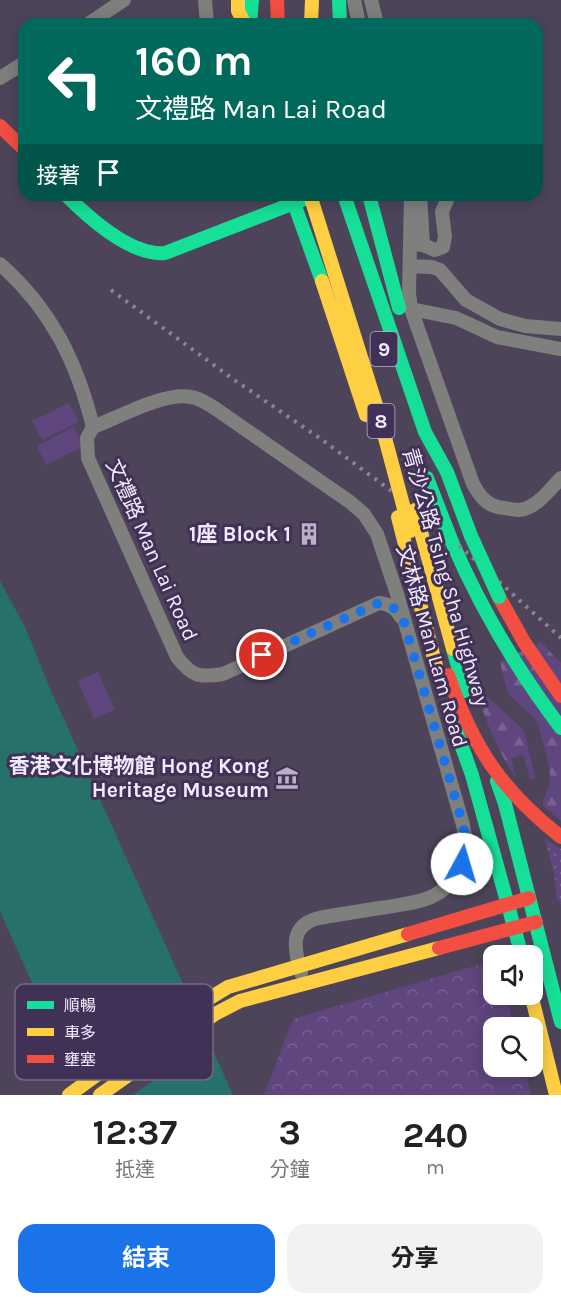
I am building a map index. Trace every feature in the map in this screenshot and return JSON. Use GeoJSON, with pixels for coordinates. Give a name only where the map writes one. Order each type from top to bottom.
{"type":"FeatureCollection","features":[{"type":"Feature","properties":{"kind":"main road"},"geometry":{"type":"LineString","coordinates":[[238,0],[238,11],[242,18]]}},
{"type":"Feature","properties":{"kind":"main road"},"geometry":{"type":"LineString","coordinates":[[250,18],[252,0]]}},
{"type":"Feature","properties":{"kind":"main road"},"geometry":{"type":"LineString","coordinates":[[278,0],[279,18]]}},
{"type":"Feature","properties":{"kind":"main road"},"geometry":{"type":"LineString","coordinates":[[298,0],[298,18]]}},
{"type":"Feature","properties":{"kind":"main road"},"geometry":{"type":"LineString","coordinates":[[311,18],[312,0]]}},
{"type":"Feature","properties":{"kind":"main road"},"geometry":{"type":"LineString","coordinates":[[339,0],[340,18]]}},
{"type":"Feature","properties":{"kind":"main road"},"geometry":{"type":"LineString","coordinates":[[0,126],[18,143]]}},
{"type":"Feature","properties":{"kind":"main road"},"geometry":{"type":"LineString","coordinates":[[73,201],[140,250],[158,254],[287,201]]}},
{"type":"Feature","properties":{"kind":"main road"},"geometry":{"type":"LineString","coordinates":[[88,201],[98,221]]}},
{"type":"Feature","properties":{"kind":"main road"},"geometry":{"type":"LineString","coordinates":[[293,201],[322,281],[387,480],[408,551],[436,666],[472,775],[519,945]]}},
{"type":"Feature","properties":{"kind":"main road","name":"青沙公路 Tsing Sha Highway"},"geometry":{"type":"LineString","coordinates":[[315,201],[374,397],[433,623],[458,706],[476,746],[500,781],[530,813],[561,837]]}},
{"type":"Feature","properties":{"kind":"main road"},"geometry":{"type":"LineString","coordinates":[[316,201],[387,413],[462,684],[505,804],[560,1016],[549,1013],[544,1018],[543,1023]]}},
{"type":"Feature","properties":{"kind":"main road","name":"9"},"geometry":{"type":"LineString","coordinates":[[333,201],[416,444]]}},
{"type":"Feature","properties":{"kind":"main road","name":"9"},"geometry":{"type":"LineString","coordinates":[[346,201],[425,432],[447,472],[471,536],[499,597],[524,642],[561,696]]}},
{"type":"Feature","properties":{"kind":"main road","name":"青沙公路 Tsing Sha Highway"},"geometry":{"type":"LineString","coordinates":[[371,201],[405,330],[437,426],[447,472]]}},
{"type":"Feature","properties":{"kind":"main road"},"geometry":{"type":"LineString","coordinates":[[422,462],[460,561],[484,613],[525,679],[561,728]]}},
{"type":"Feature","properties":{"kind":"main road"},"geometry":{"type":"LineString","coordinates":[[213,995],[244,981],[529,898]]}},
{"type":"Feature","properties":{"kind":"main road"},"geometry":{"type":"LineString","coordinates":[[213,1015],[254,996],[536,922]]}},
{"type":"Feature","properties":{"kind":"main road"},"geometry":{"type":"LineString","coordinates":[[543,1042],[556,1095]]}},
{"type":"Feature","properties":{"kind":"main road"},"geometry":{"type":"LineString","coordinates":[[69,1095],[90,1080]]}},
{"type":"Feature","properties":{"kind":"main road"},"geometry":{"type":"LineString","coordinates":[[100,1095],[121,1080]]}},
{"type":"Feature","properties":{"kind":"street"},"geometry":{"type":"LineString","coordinates":[[97,18],[124,0]]}},
{"type":"Feature","properties":{"kind":"street"},"geometry":{"type":"LineString","coordinates":[[205,0],[206,18]]}},
{"type":"Feature","properties":{"kind":"street"},"geometry":{"type":"LineString","coordinates":[[354,0],[358,18]]}},
{"type":"Feature","properties":{"kind":"street"},"geometry":{"type":"LineString","coordinates":[[371,0],[376,18]]}},
{"type":"Feature","properties":{"kind":"street"},"geometry":{"type":"LineString","coordinates":[[0,78],[18,67]]}},
{"type":"Feature","properties":{"kind":"street"},"geometry":{"type":"LineString","coordinates":[[413,201],[417,244],[410,266],[411,309],[472,484],[482,498],[493,507],[520,510],[541,498],[561,478]]}},
{"type":"Feature","properties":{"kind":"street"},"geometry":{"type":"LineString","coordinates":[[417,244],[435,250],[443,247],[445,237],[442,212],[447,201]]}},
{"type":"Feature","properties":{"kind":"street","name":"文禮路 Man Lai Road"},"geometry":{"type":"LineString","coordinates":[[0,264],[51,321],[68,351],[93,427],[87,438],[88,458],[177,657],[187,669],[204,677],[223,674],[379,603]]}},
{"type":"Feature","properties":{"kind":"street"},"geometry":{"type":"LineString","coordinates":[[410,266],[432,267],[440,270],[466,300],[500,319],[525,326],[561,329]]}},
{"type":"Feature","properties":{"kind":"street"},"geometry":{"type":"LineString","coordinates":[[411,309],[456,318],[497,337],[561,349]]}},
{"type":"Feature","properties":{"kind":"street","name":"文林路 Man Lam Road"},"geometry":{"type":"LineString","coordinates":[[93,427],[168,398],[183,396],[197,398],[216,409],[364,514],[377,534],[465,831],[464,858],[456,876],[444,889],[432,897],[306,922],[299,928],[296,946],[304,984]]}},
{"type":"Feature","properties":{"kind":"street"},"geometry":{"type":"LineString","coordinates":[[390,573],[385,594],[379,603],[394,607],[403,619]]}},
{"type":"Feature","properties":{"kind":"green space"},"geometry":{"type":"Polygon","coordinates":[[[69,403],[79,422],[42,440],[32,421],[69,403]]]}},
{"type":"Feature","properties":{"kind":"green space"},"geometry":{"type":"Polygon","coordinates":[[[74,427],[83,446],[46,465],[37,446],[74,427]]]}},
{"type":"Feature","properties":{"kind":"green space"},"geometry":{"type":"Polygon","coordinates":[[[541,642],[561,663],[561,821],[543,806],[550,773],[539,727],[535,719],[508,694],[500,662],[541,642]]]}},
{"type":"Feature","properties":{"kind":"green space"},"geometry":{"type":"Polygon","coordinates":[[[98,672],[115,710],[94,719],[78,681],[98,672]]]}},
{"type":"Feature","properties":{"kind":"green space"},"geometry":{"type":"Polygon","coordinates":[[[473,684],[524,730],[535,778],[530,779],[523,755],[511,758],[515,776],[491,732],[473,684]]]}},
{"type":"Feature","properties":{"kind":"green space"},"geometry":{"type":"Polygon","coordinates":[[[545,839],[561,849],[561,906],[560,901],[557,901],[554,873],[545,839]]]}},
{"type":"Feature","properties":{"kind":"green space"},"geometry":{"type":"Polygon","coordinates":[[[483,963],[483,1005],[508,1005],[512,1017],[483,1017],[483,1077],[526,1077],[531,1095],[264,1095],[293,1019],[483,963]]]}},
{"type":"Feature","properties":{"kind":"shaded area"},"geometry":{"type":"Polygon","coordinates":[[[0,581],[25,627],[49,686],[183,984],[33,984],[0,911],[0,581]]]}},
{"type":"Feature","properties":{"kind":"shaded area"},"geometry":{"type":"Polygon","coordinates":[[[213,1051],[233,1095],[82,1095],[75,1080],[213,1080],[213,1051]]]}},
{"type":"Feature","properties":{"kind":"pier"},"geometry":{"type":"Polygon","coordinates":[[[72,1080],[155,1080],[133,1095],[79,1095],[72,1080]]]}},
{"type":"Feature","properties":{"kind":"railway"},"geometry":{"type":"LineString","coordinates":[[111,290],[431,520],[561,638]]}},
{"type":"Feature","properties":{"kind":"traffic: fast"},"geometry":{"type":"LineString","coordinates":[[250,18],[252,0]]}},
{"type":"Feature","properties":{"kind":"traffic: fast"},"geometry":{"type":"LineString","coordinates":[[339,0],[340,18]]}},
{"type":"Feature","properties":{"kind":"traffic: fast"},"geometry":{"type":"LineString","coordinates":[[72,201],[98,224],[125,242],[152,252],[165,253],[299,201]]}},
{"type":"Feature","properties":{"kind":"traffic: fast"},"geometry":{"type":"LineString","coordinates":[[293,201],[322,281]]}},
{"type":"Feature","properties":{"kind":"traffic: fast"},"geometry":{"type":"LineString","coordinates":[[346,201],[425,432],[447,472],[471,536]]}},
{"type":"Feature","properties":{"kind":"traffic: fast"},"geometry":{"type":"LineString","coordinates":[[371,201],[399,308]]}},
{"type":"Feature","properties":{"kind":"traffic: fast"},"geometry":{"type":"LineString","coordinates":[[427,478],[452,542]]}},
{"type":"Feature","properties":{"kind":"traffic: fast"},"geometry":{"type":"LineString","coordinates":[[471,536],[499,597]]}},
{"type":"Feature","properties":{"kind":"traffic: fast"},"geometry":{"type":"LineString","coordinates":[[452,542],[501,638],[529,684],[561,728]]}},
{"type":"Feature","properties":{"kind":"traffic: fast"},"geometry":{"type":"LineString","coordinates":[[453,649],[465,691]]}},
{"type":"Feature","properties":{"kind":"traffic: fast"},"geometry":{"type":"LineString","coordinates":[[448,708],[472,775],[519,945]]}},
{"type":"Feature","properties":{"kind":"traffic: fast"},"geometry":{"type":"LineString","coordinates":[[497,781],[505,804],[561,1022]]}},
{"type":"Feature","properties":{"kind":"traffic: slow"},"geometry":{"type":"LineString","coordinates":[[238,0],[238,11],[242,18]]}},
{"type":"Feature","properties":{"kind":"traffic: slow"},"geometry":{"type":"LineString","coordinates":[[311,18],[312,0]]}},
{"type":"Feature","properties":{"kind":"traffic: slow"},"geometry":{"type":"LineString","coordinates":[[312,201],[377,408],[410,531]]}},
{"type":"Feature","properties":{"kind":"traffic: slow"},"geometry":{"type":"LineString","coordinates":[[322,281],[366,415]]}},
{"type":"Feature","properties":{"kind":"traffic: slow"},"geometry":{"type":"LineString","coordinates":[[415,510],[453,649]]}},
{"type":"Feature","properties":{"kind":"traffic: slow"},"geometry":{"type":"LineString","coordinates":[[398,517],[436,666]]}},
{"type":"Feature","properties":{"kind":"traffic: slow"},"geometry":{"type":"LineString","coordinates":[[213,996],[228,987],[408,934]]}},
{"type":"Feature","properties":{"kind":"traffic: slow"},"geometry":{"type":"LineString","coordinates":[[213,1015],[240,1001],[439,948]]}},
{"type":"Feature","properties":{"kind":"traffic: slow"},"geometry":{"type":"LineString","coordinates":[[534,1005],[556,1095]]}},
{"type":"Feature","properties":{"kind":"traffic: slow"},"geometry":{"type":"LineString","coordinates":[[69,1095],[90,1080]]}},
{"type":"Feature","properties":{"kind":"traffic: slow"},"geometry":{"type":"LineString","coordinates":[[100,1095],[121,1080]]}},
{"type":"Feature","properties":{"kind":"traffic: jam"},"geometry":{"type":"LineString","coordinates":[[277,0],[278,18]]}},
{"type":"Feature","properties":{"kind":"traffic: jam"},"geometry":{"type":"LineString","coordinates":[[0,126],[18,143]]}},
{"type":"Feature","properties":{"kind":"traffic: jam"},"geometry":{"type":"LineString","coordinates":[[499,597],[524,642],[561,696]]}},
{"type":"Feature","properties":{"kind":"traffic: jam"},"geometry":{"type":"LineString","coordinates":[[448,675],[468,724],[491,765],[522,802],[561,837]]}},
{"type":"Feature","properties":{"kind":"traffic: jam"},"geometry":{"type":"LineString","coordinates":[[408,934],[529,898]]}},
{"type":"Feature","properties":{"kind":"traffic: jam"},"geometry":{"type":"LineString","coordinates":[[439,948],[536,922]]}},
{"type":"Feature","properties":{"kind":"place","name":"1座 Block 1"},"geometry":{"type":"Point","coordinates":[309,534]}},
{"type":"Feature","properties":{"kind":"place","name":"香港文化博物館 Hong Kong Heritage Museum"},"geometry":{"type":"Point","coordinates":[287,778]}},
{"type":"Feature","properties":{"kind":"route"},"geometry":{"type":"LineString","coordinates":[[262,655],[379,603],[394,607],[403,619],[463,825],[466,844],[462,864]]}}]}
